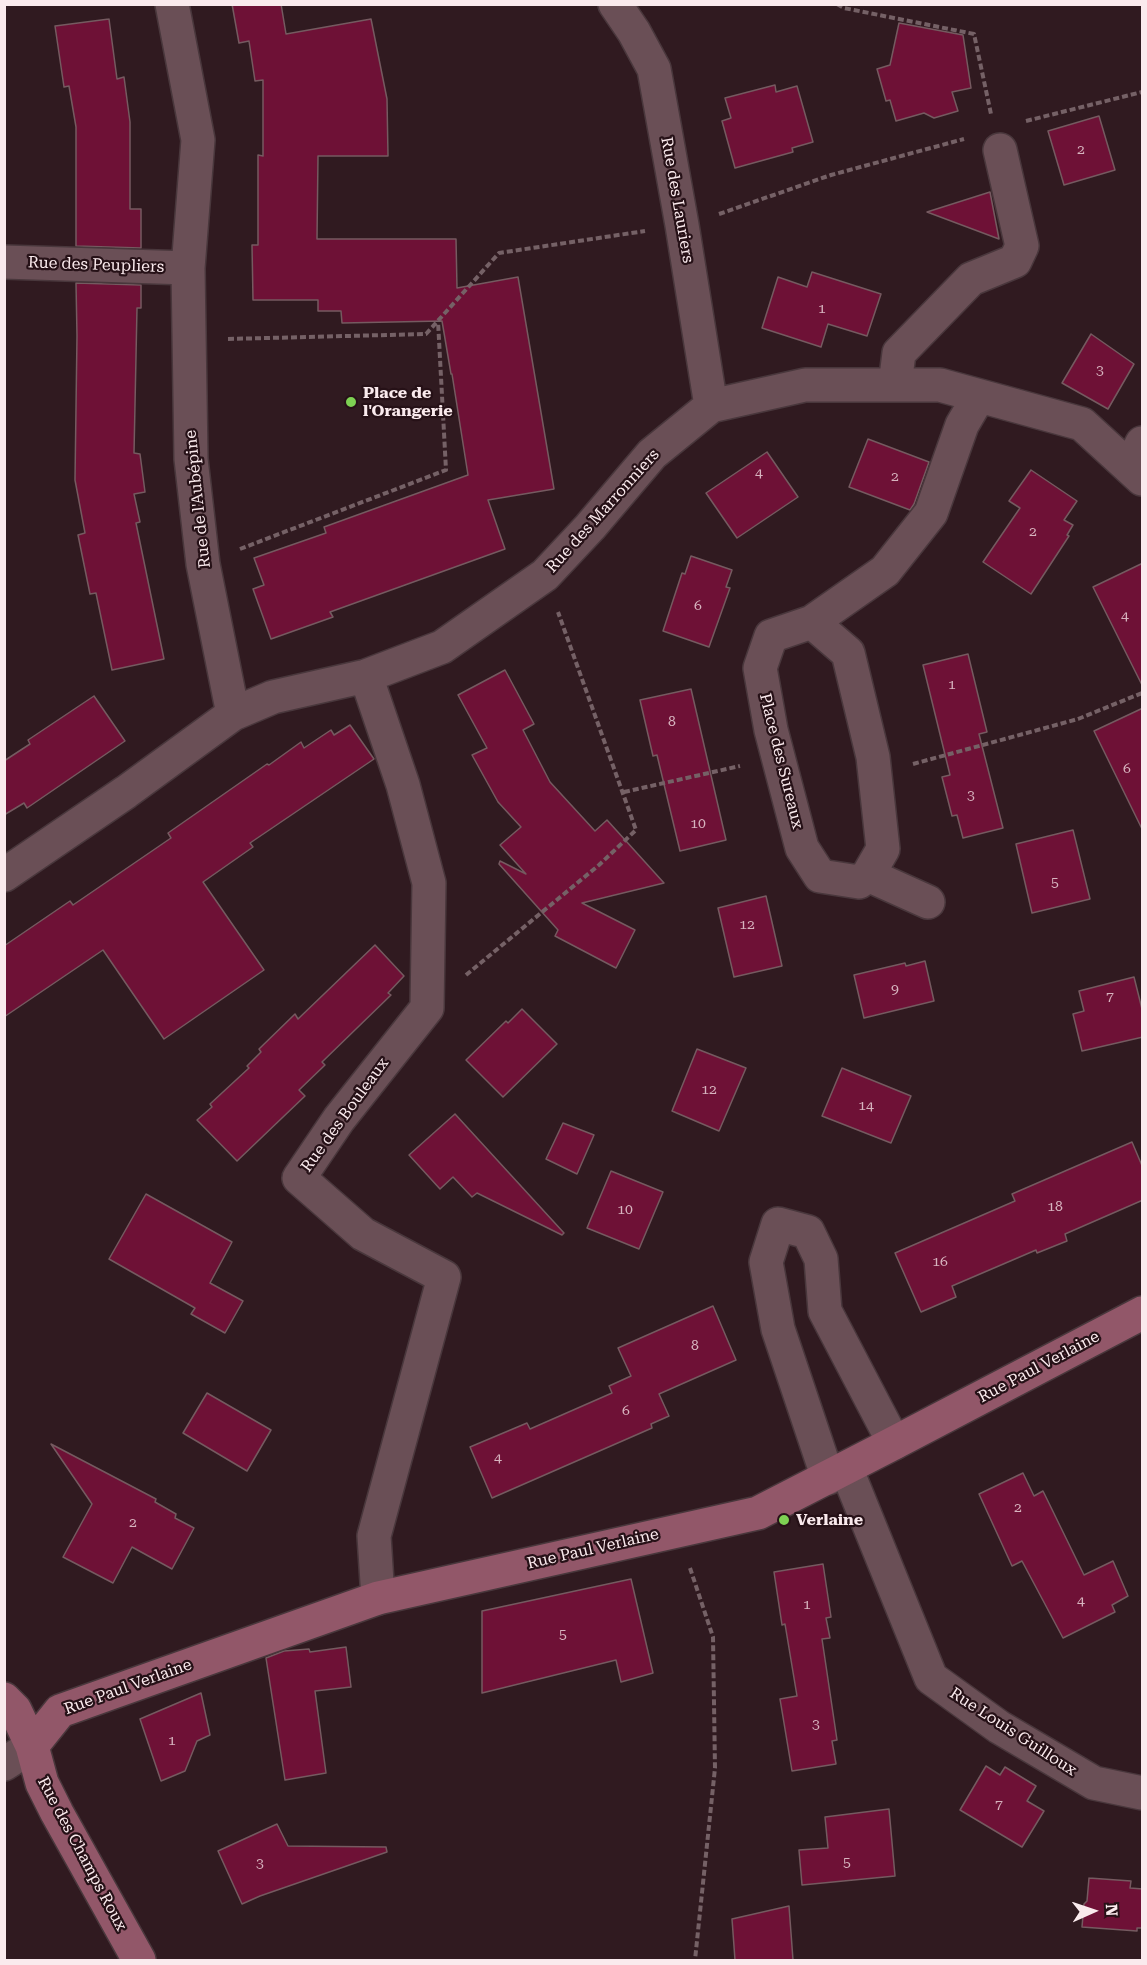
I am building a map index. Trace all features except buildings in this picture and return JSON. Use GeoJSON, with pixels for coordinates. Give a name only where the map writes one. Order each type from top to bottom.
{"type":"FeatureCollection","features":[{"type":"Feature","properties":{"kind":"street","name":"Rue des Lauriers"},"geometry":{"type":"LineString","coordinates":[[615,4],[634,32],[654,69],[711,406]]}},
{"type":"Feature","properties":{"kind":"street","name":"Rue de l'Aubépine"},"geometry":{"type":"LineString","coordinates":[[174,5],[198,140],[188,268],[191,459],[203,564],[233,714]]}},
{"type":"Feature","properties":{"kind":"street"},"geometry":{"type":"LineString","coordinates":[[895,385],[899,353],[970,279],[1015,261],[1022,246],[999,150]]}},
{"type":"Feature","properties":{"kind":"street","name":"Rue des Peupliers"},"geometry":{"type":"LineString","coordinates":[[4,262],[188,268]]}},
{"type":"Feature","properties":{"kind":"street","name":"Rue des Marronniers"},"geometry":{"type":"LineString","coordinates":[[233,714],[273,697],[366,676],[442,647],[545,575],[590,527],[652,454],[711,406],[805,385],[940,385],[1082,424],[1138,463]]}},
{"type":"Feature","properties":{"kind":"street","name":"Place des Sureaux"},"geometry":{"type":"LineString","coordinates":[[868,875],[859,882],[820,876],[802,848],[771,730],[760,668],[771,636],[812,622],[885,571],[931,513],[963,425],[979,396]]}},
{"type":"Feature","properties":{"kind":"street"},"geometry":{"type":"LineString","coordinates":[[812,622],[848,653],[873,757],[883,849],[868,875],[928,902]]}},
{"type":"Feature","properties":{"kind":"street"},"geometry":{"type":"LineString","coordinates":[[366,676],[403,785],[429,883],[427,1008]]}},
{"type":"Feature","properties":{"kind":"street"},"geometry":{"type":"LineString","coordinates":[[4,876],[126,792],[233,714]]}},
{"type":"Feature","properties":{"kind":"street","name":"Rue des Bouleaux"},"geometry":{"type":"LineString","coordinates":[[378,1598],[374,1536],[444,1277],[363,1234],[299,1178],[339,1119],[427,1008]]}},
{"type":"Feature","properties":{"kind":"street","name":"Rue Louis Guilloux"},"geometry":{"type":"LineString","coordinates":[[894,1443],[825,1311],[821,1259],[808,1232],[778,1224],[766,1262],[778,1329],[837,1473],[931,1678],[999,1727],[1094,1783],[1143,1793]]}},
{"type":"Feature","properties":{"kind":"street","name":"Rue Paul Verlaine"},"geometry":{"type":"LineString","coordinates":[[32,1746],[60,1710],[378,1598],[758,1512],[1143,1313]]}},
{"type":"Feature","properties":{"kind":"street","name":"Rue des Champs Roux"},"geometry":{"type":"LineString","coordinates":[[4,1699],[15,1710],[32,1746],[42,1783],[57,1813],[139,1960]]}},
{"type":"Feature","properties":{"kind":"street"},"geometry":{"type":"LineString","coordinates":[[4,1764],[32,1746]]}},
{"type":"Feature","properties":{"kind":"path"},"geometry":{"type":"LineString","coordinates":[[837,4],[844,8],[974,34],[999,150]]}},
{"type":"Feature","properties":{"kind":"path"},"geometry":{"type":"LineString","coordinates":[[203,564],[446,470],[438,321]]}},
{"type":"Feature","properties":{"kind":"path"},"geometry":{"type":"LineString","coordinates":[[427,1008],[599,865],[636,830],[545,575]]}},
{"type":"Feature","properties":{"kind":"path"},"geometry":{"type":"LineString","coordinates":[[875,774],[1078,719],[1143,693]]}},
{"type":"Feature","properties":{"kind":"path"},"geometry":{"type":"LineString","coordinates":[[624,792],[778,757]]}},
{"type":"Feature","properties":{"kind":"path"},"geometry":{"type":"LineString","coordinates":[[677,1530],[713,1637],[715,1768],[695,1960]]}},
{"type":"Feature","properties":{"kind":"place","name":"Place de l'Orangerie"},"geometry":{"type":"Point","coordinates":[351,402]}},
{"type":"Feature","properties":{"kind":"place","name":"Verlaine"},"geometry":{"type":"Point","coordinates":[784,1520]}}]}
